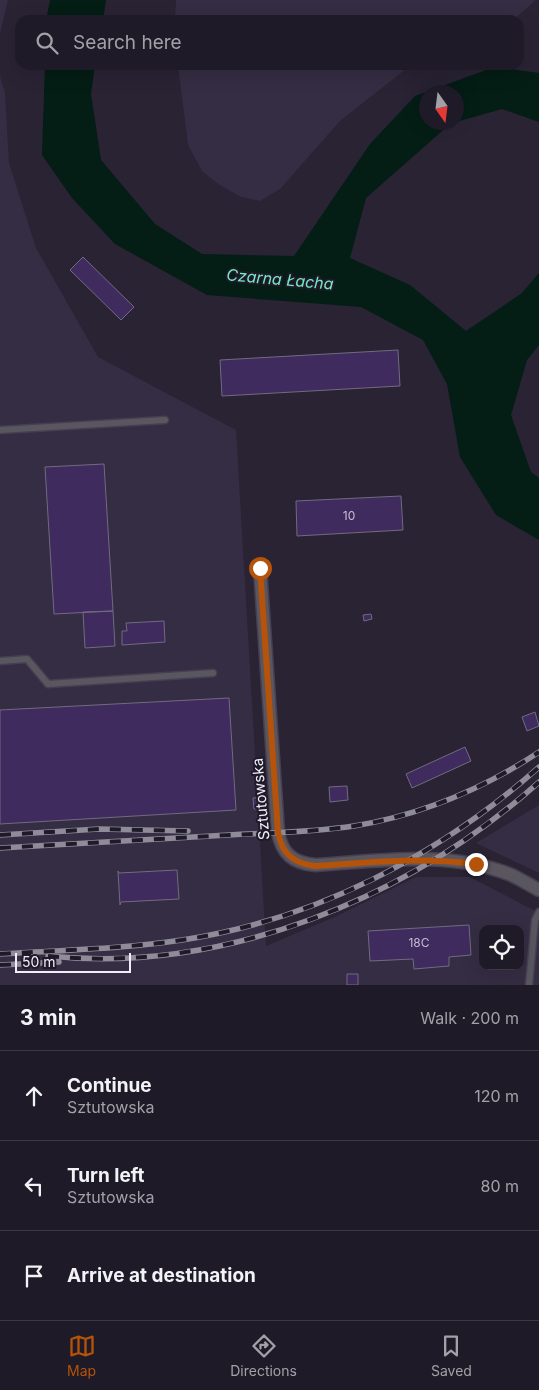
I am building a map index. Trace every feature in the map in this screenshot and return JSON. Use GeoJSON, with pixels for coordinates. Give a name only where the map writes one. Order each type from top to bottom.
{"type":"FeatureCollection","features":[{"type":"Feature","properties":{"kind":"street","name":"Sztutowska"},"geometry":{"type":"LineString","coordinates":[[260,568],[278,832],[281,844],[289,856],[300,864],[315,866],[412,859],[435,859],[476,864],[510,874],[539,890]]}},
{"type":"Feature","properties":{"kind":"lane"},"geometry":{"type":"LineString","coordinates":[[0,430],[165,420]]}},
{"type":"Feature","properties":{"kind":"lane"},"geometry":{"type":"LineString","coordinates":[[0,661],[27,659],[48,684],[213,673]]}},
{"type":"Feature","properties":{"kind":"lane"},"geometry":{"type":"LineString","coordinates":[[530,985],[535,920],[539,912]]}},
{"type":"Feature","properties":{"kind":"shaded area"},"geometry":{"type":"Polygon","coordinates":[[[0,0],[8,0],[0,34],[0,0]]]}},
{"type":"Feature","properties":{"kind":"shaded area"},"geometry":{"type":"Polygon","coordinates":[[[176,0],[536,0],[519,15],[175,15],[176,0]]]}},
{"type":"Feature","properties":{"kind":"shaded area"},"geometry":{"type":"Polygon","coordinates":[[[179,70],[405,70],[340,121],[280,189],[260,201],[241,197],[218,184],[202,171],[188,145],[179,70]]]}},
{"type":"Feature","properties":{"kind":"shaded area"},"geometry":{"type":"Polygon","coordinates":[[[0,76],[5,93],[9,163],[36,248],[98,357],[236,430],[257,788],[255,798],[258,808],[266,946],[337,916],[416,877],[470,877],[539,913],[539,985],[0,985],[0,76]]]}},
{"type":"Feature","properties":{"kind":"shaded area"},"geometry":{"type":"Polygon","coordinates":[[[539,805],[539,873],[476,843],[539,805]]]}},
{"type":"Feature","properties":{"kind":"water"},"geometry":{"type":"Polygon","coordinates":[[[50,0],[106,0],[104,15],[47,15],[50,0]]]}},
{"type":"Feature","properties":{"kind":"water","name":"Czarna Łacha"},"geometry":{"type":"Polygon","coordinates":[[[45,70],[94,70],[91,94],[101,160],[155,224],[202,254],[294,256],[370,144],[415,96],[419,95],[419,130],[443,130],[366,198],[350,258],[410,285],[466,331],[522,293],[539,273],[539,345],[527,360],[511,415],[531,472],[539,478],[539,540],[496,515],[460,457],[447,384],[423,340],[361,307],[207,295],[115,244],[72,198],[42,155],[45,70]]]}},
{"type":"Feature","properties":{"kind":"water"},"geometry":{"type":"Polygon","coordinates":[[[486,70],[516,70],[539,73],[539,122],[502,109],[464,120],[464,85],[445,85],[486,70]]]}},
{"type":"Feature","properties":{"kind":"building"},"geometry":{"type":"Polygon","coordinates":[[[83,257],[134,307],[121,320],[70,270],[83,257]]]}},
{"type":"Feature","properties":{"kind":"building"},"geometry":{"type":"Polygon","coordinates":[[[398,350],[400,386],[222,396],[220,360],[398,350]]]}},
{"type":"Feature","properties":{"kind":"building"},"geometry":{"type":"Polygon","coordinates":[[[104,464],[113,611],[54,614],[45,467],[104,464]]]}},
{"type":"Feature","properties":{"kind":"building"},"geometry":{"type":"Polygon","coordinates":[[[401,496],[403,530],[297,536],[296,501],[401,496]]]}},
{"type":"Feature","properties":{"kind":"building"},"geometry":{"type":"Polygon","coordinates":[[[113,611],[115,646],[85,648],[83,612],[113,611]]]}},
{"type":"Feature","properties":{"kind":"building"},"geometry":{"type":"Polygon","coordinates":[[[371,614],[372,619],[364,621],[363,615],[371,614]]]}},
{"type":"Feature","properties":{"kind":"building"},"geometry":{"type":"Polygon","coordinates":[[[164,621],[165,642],[122,645],[122,631],[127,631],[126,623],[164,621]]]}},
{"type":"Feature","properties":{"kind":"building"},"geometry":{"type":"Polygon","coordinates":[[[229,698],[236,810],[0,824],[0,710],[229,698]]]}},
{"type":"Feature","properties":{"kind":"building"},"geometry":{"type":"Polygon","coordinates":[[[535,712],[539,726],[527,731],[522,717],[535,712]]]}},
{"type":"Feature","properties":{"kind":"building"},"geometry":{"type":"Polygon","coordinates":[[[465,747],[471,761],[412,788],[406,774],[465,747]]]}},
{"type":"Feature","properties":{"kind":"building"},"geometry":{"type":"Polygon","coordinates":[[[347,786],[348,800],[330,802],[329,787],[347,786]]]}},
{"type":"Feature","properties":{"kind":"building"},"geometry":{"type":"Polygon","coordinates":[[[264,797],[265,808],[254,809],[253,798],[264,797]]]}},
{"type":"Feature","properties":{"kind":"building"},"geometry":{"type":"Polygon","coordinates":[[[177,870],[179,899],[121,902],[120,905],[118,871],[119,873],[177,870]]]}},
{"type":"Feature","properties":{"kind":"building"},"geometry":{"type":"Polygon","coordinates":[[[469,925],[471,955],[449,957],[449,966],[414,969],[413,959],[370,961],[368,931],[469,925]]]}},
{"type":"Feature","properties":{"kind":"building"},"geometry":{"type":"Polygon","coordinates":[[[347,974],[358,974],[358,985],[347,985],[347,974]]]}},
{"type":"Feature","properties":{"kind":"railway"},"geometry":{"type":"LineString","coordinates":[[0,848],[301,831],[354,826],[403,815],[451,799],[496,778],[539,752]]}},
{"type":"Feature","properties":{"kind":"railway"},"geometry":{"type":"LineString","coordinates":[[0,954],[114,947],[182,940],[231,930],[279,917],[327,900],[417,856],[460,829],[539,767]]}},
{"type":"Feature","properties":{"kind":"railway"},"geometry":{"type":"LineString","coordinates":[[48,956],[115,958],[181,953],[247,939],[311,919],[373,893],[432,861],[488,824],[539,782]]}},
{"type":"Feature","properties":{"kind":"railway"},"geometry":{"type":"LineString","coordinates":[[0,835],[99,829],[188,831]]}},
{"type":"Feature","properties":{"kind":"railway"},"geometry":{"type":"LineString","coordinates":[[0,965],[59,962]]}},
{"type":"Feature","properties":{"kind":"route"},"geometry":{"type":"LineString","coordinates":[[260,568],[278,832],[281,844],[289,856],[300,864],[315,866],[412,859],[435,859],[476,864]]}}]}
